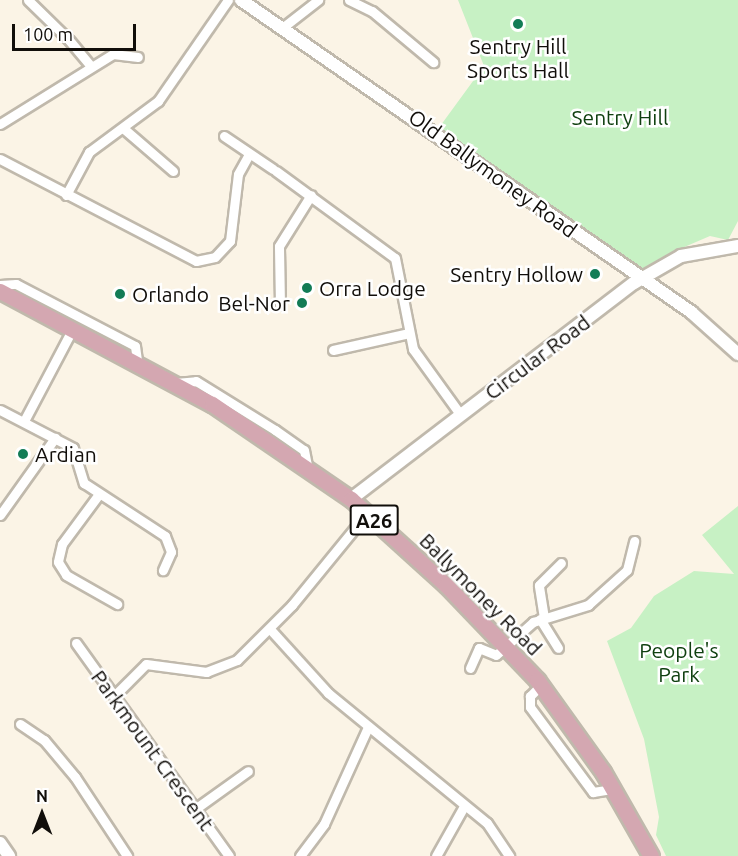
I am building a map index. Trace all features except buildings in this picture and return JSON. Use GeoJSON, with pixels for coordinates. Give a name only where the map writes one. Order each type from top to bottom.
{"type":"FeatureCollection","features":[{"type":"Feature","properties":{"kind":"main road","name":"Ballymoney Road"},"geometry":{"type":"LineString","coordinates":[[0,291],[175,383],[307,466],[351,499],[505,645],[541,685],[613,789],[651,856]]}},
{"type":"Feature","properties":{"kind":"street"},"geometry":{"type":"LineString","coordinates":[[28,0],[69,40],[91,66]]}},
{"type":"Feature","properties":{"kind":"street"},"geometry":{"type":"LineString","coordinates":[[66,195],[89,152],[158,101],[228,0]]}},
{"type":"Feature","properties":{"kind":"street","name":"Old Ballymoney Road"},"geometry":{"type":"LineString","coordinates":[[241,0],[643,278],[738,354]]}},
{"type":"Feature","properties":{"kind":"street"},"geometry":{"type":"LineString","coordinates":[[282,28],[318,0]]}},
{"type":"Feature","properties":{"kind":"street"},"geometry":{"type":"LineString","coordinates":[[349,0],[372,11],[433,62]]}},
{"type":"Feature","properties":{"kind":"street"},"geometry":{"type":"LineString","coordinates":[[0,124],[91,66],[117,53],[138,57]]}},
{"type":"Feature","properties":{"kind":"street"},"geometry":{"type":"LineString","coordinates":[[123,128],[173,171]]}},
{"type":"Feature","properties":{"kind":"street"},"geometry":{"type":"LineString","coordinates":[[224,136],[311,195],[397,261],[416,355],[460,414]]}},
{"type":"Feature","properties":{"kind":"street"},"geometry":{"type":"LineString","coordinates":[[0,159],[188,259],[208,260],[230,241],[238,174],[249,154]]}},
{"type":"Feature","properties":{"kind":"street"},"geometry":{"type":"LineString","coordinates":[[280,305],[278,248],[311,195]]}},
{"type":"Feature","properties":{"kind":"street","name":"Circular Road"},"geometry":{"type":"LineString","coordinates":[[351,499],[460,414],[643,278],[681,256],[738,246]]}},
{"type":"Feature","properties":{"kind":"street","name":"Ballymoney Road"},"geometry":{"type":"LineString","coordinates":[[0,285],[16,284],[135,346],[137,361]]}},
{"type":"Feature","properties":{"kind":"street"},"geometry":{"type":"LineString","coordinates":[[24,421],[73,328]]}},
{"type":"Feature","properties":{"kind":"street"},"geometry":{"type":"LineString","coordinates":[[333,350],[410,333]]}},
{"type":"Feature","properties":{"kind":"street"},"geometry":{"type":"LineString","coordinates":[[0,410],[77,451],[83,483],[165,536],[171,552],[163,570]]}},
{"type":"Feature","properties":{"kind":"street"},"geometry":{"type":"LineString","coordinates":[[0,515],[55,438]]}},
{"type":"Feature","properties":{"kind":"street"},"geometry":{"type":"LineString","coordinates":[[99,494],[62,544],[58,562],[66,575],[117,604]]}},
{"type":"Feature","properties":{"kind":"street"},"geometry":{"type":"LineString","coordinates":[[114,696],[142,666],[218,670],[237,660],[270,629],[367,513]]}},
{"type":"Feature","properties":{"kind":"street"},"geometry":{"type":"LineString","coordinates":[[470,668],[478,648],[496,655],[505,645],[542,619],[588,605],[627,570],[634,541]]}},
{"type":"Feature","properties":{"kind":"street"},"geometry":{"type":"LineString","coordinates":[[558,648],[542,619],[539,585],[561,563]]}},
{"type":"Feature","properties":{"kind":"street"},"geometry":{"type":"LineString","coordinates":[[270,629],[368,727],[430,782],[463,808],[487,823],[509,856]]}},
{"type":"Feature","properties":{"kind":"street","name":"Parkmount Crescent"},"geometry":{"type":"LineString","coordinates":[[76,643],[229,856]]}},
{"type":"Feature","properties":{"kind":"street","name":"Ballymoney Road"},"geometry":{"type":"LineString","coordinates":[[541,685],[528,700],[535,714],[593,792],[613,789]]}},
{"type":"Feature","properties":{"kind":"street"},"geometry":{"type":"LineString","coordinates":[[20,724],[44,740],[69,771],[128,856]]}},
{"type":"Feature","properties":{"kind":"street"},"geometry":{"type":"LineString","coordinates":[[300,856],[324,824],[368,727]]}},
{"type":"Feature","properties":{"kind":"street"},"geometry":{"type":"LineString","coordinates":[[195,809],[248,771]]}},
{"type":"Feature","properties":{"kind":"street"},"geometry":{"type":"LineString","coordinates":[[436,856],[463,808]]}},
{"type":"Feature","properties":{"kind":"street"},"geometry":{"type":"LineString","coordinates":[[0,843],[9,856]]}},
{"type":"Feature","properties":{"kind":"green space","name":"Sentry Hill"},"geometry":{"type":"Polygon","coordinates":[[[458,0],[738,0],[738,221],[728,240],[710,236],[675,251],[643,278],[438,129],[484,66],[458,0]]]}},
{"type":"Feature","properties":{"kind":"green space","name":"People's Park"},"geometry":{"type":"Polygon","coordinates":[[[738,506],[738,856],[666,856],[656,835],[659,817],[644,739],[607,641],[631,628],[654,596],[694,571],[734,574],[702,535],[738,506]]]}},
{"type":"Feature","properties":{"kind":"place","name":"Sentry Hill Sports Hall"},"geometry":{"type":"Point","coordinates":[518,24]}},
{"type":"Feature","properties":{"kind":"place","name":"Sentry Hollow"},"geometry":{"type":"Point","coordinates":[595,274]}},
{"type":"Feature","properties":{"kind":"place","name":"Orra Lodge"},"geometry":{"type":"Point","coordinates":[307,288]}},
{"type":"Feature","properties":{"kind":"place","name":"Orlando"},"geometry":{"type":"Point","coordinates":[120,294]}},
{"type":"Feature","properties":{"kind":"place","name":"Bel-Nor"},"geometry":{"type":"Point","coordinates":[302,303]}},
{"type":"Feature","properties":{"kind":"place","name":"Ardian"},"geometry":{"type":"Point","coordinates":[23,454]}}]}
